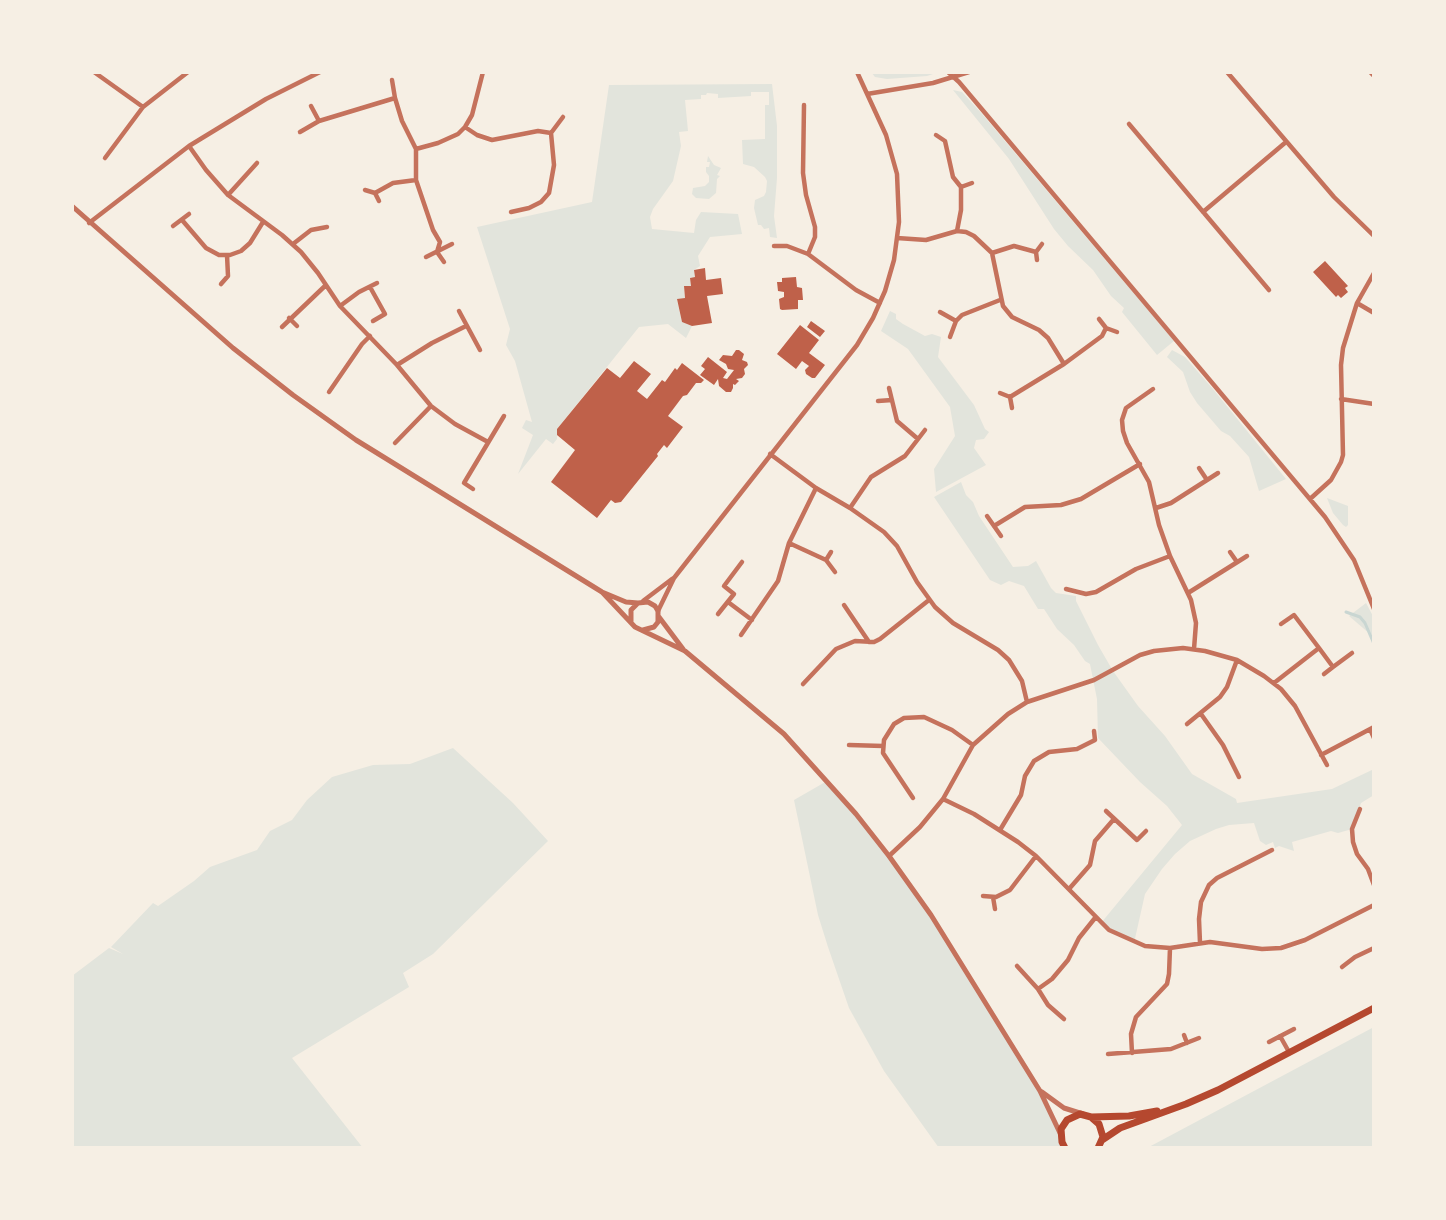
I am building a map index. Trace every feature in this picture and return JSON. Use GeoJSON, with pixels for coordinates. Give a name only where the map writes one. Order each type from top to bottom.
{"type":"FeatureCollection","features":[{"type":"Feature","properties":{"kind":"main road"},"geometry":{"type":"LineString","coordinates":[[1102,1140],[1120,1128],[1218,1090],[1374,1008]]}},
{"type":"Feature","properties":{"kind":"main road"},"geometry":{"type":"LineString","coordinates":[[1062,1146],[1060,1133],[1067,1120],[1075,1115],[1129,1116],[1186,1104]]}},
{"type":"Feature","properties":{"kind":"main road"},"geometry":{"type":"LineString","coordinates":[[1088,1116],[1102,1129],[1102,1140],[1098,1148]]}},
{"type":"Feature","properties":{"kind":"street"},"geometry":{"type":"LineString","coordinates":[[94,72],[143,107]]}},
{"type":"Feature","properties":{"kind":"street"},"geometry":{"type":"LineString","coordinates":[[105,158],[112,154],[143,107],[188,72]]}},
{"type":"Feature","properties":{"kind":"street"},"geometry":{"type":"LineString","coordinates":[[88,223],[189,146],[308,74],[320,72]]}},
{"type":"Feature","properties":{"kind":"street"},"geometry":{"type":"LineString","coordinates":[[416,149],[438,143],[458,134],[465,127],[472,115],[483,72]]}},
{"type":"Feature","properties":{"kind":"street"},"geometry":{"type":"LineString","coordinates":[[643,630],[654,627],[675,578],[852,351],[880,303],[891,271],[900,206],[896,167],[886,135],[857,72]]}},
{"type":"Feature","properties":{"kind":"street"},"geometry":{"type":"LineString","coordinates":[[948,72],[1310,499],[1347,547],[1374,609]]}},
{"type":"Feature","properties":{"kind":"street"},"geometry":{"type":"LineString","coordinates":[[867,94],[933,83],[969,72]]}},
{"type":"Feature","properties":{"kind":"street"},"geometry":{"type":"LineString","coordinates":[[1227,72],[1334,197],[1374,236]]}},
{"type":"Feature","properties":{"kind":"street"},"geometry":{"type":"LineString","coordinates":[[1370,72],[1374,76]]}},
{"type":"Feature","properties":{"kind":"street"},"geometry":{"type":"LineString","coordinates":[[392,80],[402,121],[416,149],[416,180],[433,230],[440,242],[438,252],[444,262]]}},
{"type":"Feature","properties":{"kind":"street"},"geometry":{"type":"LineString","coordinates":[[300,132],[319,121],[395,99]]}},
{"type":"Feature","properties":{"kind":"street"},"geometry":{"type":"LineString","coordinates":[[804,105],[803,173],[806,195],[815,227],[815,237],[808,254]]}},
{"type":"Feature","properties":{"kind":"street"},"geometry":{"type":"LineString","coordinates":[[311,106],[319,121]]}},
{"type":"Feature","properties":{"kind":"street"},"geometry":{"type":"LineString","coordinates":[[511,212],[529,208],[541,202],[549,194],[554,165],[550,133],[563,117]]}},
{"type":"Feature","properties":{"kind":"street"},"geometry":{"type":"LineString","coordinates":[[1129,124],[1269,290]]}},
{"type":"Feature","properties":{"kind":"street"},"geometry":{"type":"LineString","coordinates":[[465,127],[477,135],[492,140],[538,131],[550,133]]}},
{"type":"Feature","properties":{"kind":"street"},"geometry":{"type":"LineString","coordinates":[[936,135],[945,141],[953,177],[961,187],[961,210],[957,231]]}},
{"type":"Feature","properties":{"kind":"street"},"geometry":{"type":"LineString","coordinates":[[1203,212],[1286,142]]}},
{"type":"Feature","properties":{"kind":"street"},"geometry":{"type":"LineString","coordinates":[[189,146],[228,195],[293,244],[310,263],[340,306],[398,365],[431,406],[455,424],[488,442]]}},
{"type":"Feature","properties":{"kind":"street"},"geometry":{"type":"LineString","coordinates":[[228,195],[257,163]]}},
{"type":"Feature","properties":{"kind":"street"},"geometry":{"type":"LineString","coordinates":[[365,190],[375,193],[393,183],[416,180]]}},
{"type":"Feature","properties":{"kind":"street"},"geometry":{"type":"LineString","coordinates":[[961,187],[972,183]]}},
{"type":"Feature","properties":{"kind":"street"},"geometry":{"type":"LineString","coordinates":[[375,193],[379,201]]}},
{"type":"Feature","properties":{"kind":"street"},"geometry":{"type":"LineString","coordinates":[[549,194],[556,195]]}},
{"type":"Feature","properties":{"kind":"street"},"geometry":{"type":"LineString","coordinates":[[72,206],[88,223],[233,348],[293,395],[381,456],[602,592],[626,602],[650,603],[685,651]]}},
{"type":"Feature","properties":{"kind":"street"},"geometry":{"type":"LineString","coordinates":[[173,226],[189,214]]}},
{"type":"Feature","properties":{"kind":"street"},"geometry":{"type":"LineString","coordinates":[[182,220],[210,251],[219,255],[236,254],[246,247],[263,222]]}},
{"type":"Feature","properties":{"kind":"street"},"geometry":{"type":"LineString","coordinates":[[293,244],[311,230],[327,227]]}},
{"type":"Feature","properties":{"kind":"street"},"geometry":{"type":"LineString","coordinates":[[897,238],[926,240],[957,231],[970,234],[992,253],[1000,300],[1012,316],[1039,330],[1048,338],[1064,364]]}},
{"type":"Feature","properties":{"kind":"street"},"geometry":{"type":"LineString","coordinates":[[426,257],[452,244],[440,242]]}},
{"type":"Feature","properties":{"kind":"street"},"geometry":{"type":"LineString","coordinates":[[1037,260],[1036,252],[1042,244]]}},
{"type":"Feature","properties":{"kind":"street"},"geometry":{"type":"LineString","coordinates":[[774,246],[787,246],[808,254],[856,290],[880,303]]}},
{"type":"Feature","properties":{"kind":"street"},"geometry":{"type":"LineString","coordinates":[[992,253],[1014,246],[1036,252]]}},
{"type":"Feature","properties":{"kind":"street"},"geometry":{"type":"LineString","coordinates":[[221,284],[228,276],[228,255]]}},
{"type":"Feature","properties":{"kind":"street"},"geometry":{"type":"LineString","coordinates":[[1310,499],[1331,480],[1343,455],[1341,399],[1343,348],[1357,303],[1374,273]]}},
{"type":"Feature","properties":{"kind":"street"},"geometry":{"type":"LineString","coordinates":[[340,306],[359,292],[377,283]]}},
{"type":"Feature","properties":{"kind":"street"},"geometry":{"type":"LineString","coordinates":[[282,327],[326,285]]}},
{"type":"Feature","properties":{"kind":"street"},"geometry":{"type":"LineString","coordinates":[[370,287],[385,314],[373,321]]}},
{"type":"Feature","properties":{"kind":"street"},"geometry":{"type":"LineString","coordinates":[[950,337],[956,321],[966,312],[1000,300]]}},
{"type":"Feature","properties":{"kind":"street"},"geometry":{"type":"LineString","coordinates":[[1357,303],[1374,313]]}},
{"type":"Feature","properties":{"kind":"street"},"geometry":{"type":"LineString","coordinates":[[459,311],[480,350]]}},
{"type":"Feature","properties":{"kind":"street"},"geometry":{"type":"LineString","coordinates":[[940,312],[956,321]]}},
{"type":"Feature","properties":{"kind":"street"},"geometry":{"type":"LineString","coordinates":[[289,318],[297,326]]}},
{"type":"Feature","properties":{"kind":"street"},"geometry":{"type":"LineString","coordinates":[[1099,319],[1106,328],[1117,332]]}},
{"type":"Feature","properties":{"kind":"street"},"geometry":{"type":"LineString","coordinates":[[398,365],[432,343],[466,326]]}},
{"type":"Feature","properties":{"kind":"street"},"geometry":{"type":"LineString","coordinates":[[1010,397],[1064,364],[1096,340],[1106,328]]}},
{"type":"Feature","properties":{"kind":"street"},"geometry":{"type":"LineString","coordinates":[[329,392],[370,336]]}},
{"type":"Feature","properties":{"kind":"street"},"geometry":{"type":"LineString","coordinates":[[889,388],[897,421],[918,439]]}},
{"type":"Feature","properties":{"kind":"street"},"geometry":{"type":"LineString","coordinates":[[1153,388],[1131,403],[1123,415],[1125,438],[1149,482],[1170,556],[1188,593],[1196,623],[1194,649]]}},
{"type":"Feature","properties":{"kind":"street"},"geometry":{"type":"LineString","coordinates":[[1000,393],[1010,397]]}},
{"type":"Feature","properties":{"kind":"street"},"geometry":{"type":"LineString","coordinates":[[1010,397],[1012,408]]}},
{"type":"Feature","properties":{"kind":"street"},"geometry":{"type":"LineString","coordinates":[[1341,399],[1374,404]]}},
{"type":"Feature","properties":{"kind":"street"},"geometry":{"type":"LineString","coordinates":[[878,401],[892,400]]}},
{"type":"Feature","properties":{"kind":"street"},"geometry":{"type":"LineString","coordinates":[[395,443],[431,406]]}},
{"type":"Feature","properties":{"kind":"street"},"geometry":{"type":"LineString","coordinates":[[473,489],[464,483],[504,416]]}},
{"type":"Feature","properties":{"kind":"street"},"geometry":{"type":"LineString","coordinates":[[850,508],[871,477],[905,456],[925,430]]}},
{"type":"Feature","properties":{"kind":"street"},"geometry":{"type":"LineString","coordinates":[[770,454],[816,488],[880,528],[893,540],[929,600],[953,623],[998,650],[1009,660],[1022,681],[1027,702]]}},
{"type":"Feature","properties":{"kind":"street"},"geometry":{"type":"LineString","coordinates":[[994,526],[1025,507],[1061,505],[1081,499],[1140,464]]}},
{"type":"Feature","properties":{"kind":"street"},"geometry":{"type":"LineString","coordinates":[[1199,468],[1207,480]]}},
{"type":"Feature","properties":{"kind":"street"},"geometry":{"type":"LineString","coordinates":[[1156,508],[1171,503],[1218,473]]}},
{"type":"Feature","properties":{"kind":"street"},"geometry":{"type":"LineString","coordinates":[[741,635],[778,581],[789,543],[816,488]]}},
{"type":"Feature","properties":{"kind":"street"},"geometry":{"type":"LineString","coordinates":[[987,516],[1001,536]]}},
{"type":"Feature","properties":{"kind":"street"},"geometry":{"type":"LineString","coordinates":[[789,543],[826,560],[835,572]]}},
{"type":"Feature","properties":{"kind":"street"},"geometry":{"type":"LineString","coordinates":[[826,560],[831,552]]}},
{"type":"Feature","properties":{"kind":"street"},"geometry":{"type":"LineString","coordinates":[[1230,552],[1237,562]]}},
{"type":"Feature","properties":{"kind":"street"},"geometry":{"type":"LineString","coordinates":[[1066,589],[1086,594],[1096,592],[1136,569],[1170,556]]}},
{"type":"Feature","properties":{"kind":"street"},"geometry":{"type":"LineString","coordinates":[[1188,593],[1247,556]]}},
{"type":"Feature","properties":{"kind":"street"},"geometry":{"type":"LineString","coordinates":[[718,614],[734,594],[724,586],[742,562]]}},
{"type":"Feature","properties":{"kind":"street"},"geometry":{"type":"LineString","coordinates":[[632,623],[631,610],[675,578]]}},
{"type":"Feature","properties":{"kind":"street"},"geometry":{"type":"LineString","coordinates":[[602,592],[635,627],[685,651],[784,734],[849,806],[889,856],[931,915],[1040,1091],[1060,1133]]}},
{"type":"Feature","properties":{"kind":"street"},"geometry":{"type":"LineString","coordinates":[[803,684],[842,645],[855,641],[869,642],[880,639],[929,600]]}},
{"type":"Feature","properties":{"kind":"street"},"geometry":{"type":"LineString","coordinates":[[728,602],[752,620]]}},
{"type":"Feature","properties":{"kind":"street"},"geometry":{"type":"LineString","coordinates":[[844,605],[869,642]]}},
{"type":"Feature","properties":{"kind":"street"},"geometry":{"type":"LineString","coordinates":[[1281,624],[1294,615],[1333,667]]}},
{"type":"Feature","properties":{"kind":"street"},"geometry":{"type":"LineString","coordinates":[[1274,683],[1319,648]]}},
{"type":"Feature","properties":{"kind":"street"},"geometry":{"type":"LineString","coordinates":[[889,856],[920,827],[943,799],[973,745],[999,720],[1027,702],[1084,684],[1147,653],[1162,649],[1194,649],[1216,653],[1237,660],[1274,683],[1302,717],[1327,765]]}},
{"type":"Feature","properties":{"kind":"street"},"geometry":{"type":"LineString","coordinates":[[1324,674],[1352,654]]}},
{"type":"Feature","properties":{"kind":"street"},"geometry":{"type":"LineString","coordinates":[[1187,724],[1216,702],[1224,692],[1237,660]]}},
{"type":"Feature","properties":{"kind":"street"},"geometry":{"type":"LineString","coordinates":[[813,674],[819,678]]}},
{"type":"Feature","properties":{"kind":"street"},"geometry":{"type":"LineString","coordinates":[[1201,714],[1216,735],[1239,777]]}},
{"type":"Feature","properties":{"kind":"street"},"geometry":{"type":"LineString","coordinates":[[913,798],[883,753],[886,734],[894,724],[904,718],[924,717],[943,725],[973,745]]}},
{"type":"Feature","properties":{"kind":"street"},"geometry":{"type":"LineString","coordinates":[[1321,754],[1372,728],[1374,738]]}},
{"type":"Feature","properties":{"kind":"street"},"geometry":{"type":"LineString","coordinates":[[1000,830],[1021,795],[1027,771],[1034,761],[1049,752],[1077,749],[1095,740],[1094,731]]}},
{"type":"Feature","properties":{"kind":"street"},"geometry":{"type":"LineString","coordinates":[[849,745],[883,746]]}},
{"type":"Feature","properties":{"kind":"street"},"geometry":{"type":"LineString","coordinates":[[1222,762],[1229,758]]}},
{"type":"Feature","properties":{"kind":"street"},"geometry":{"type":"LineString","coordinates":[[943,799],[1000,830],[1036,856],[1095,918],[1109,930],[1134,943],[1157,948],[1200,943],[1262,949],[1289,946],[1374,905]]}},
{"type":"Feature","properties":{"kind":"street"},"geometry":{"type":"LineString","coordinates":[[1360,809],[1352,829],[1353,842],[1374,885]]}},
{"type":"Feature","properties":{"kind":"street"},"geometry":{"type":"LineString","coordinates":[[1106,811],[1137,840],[1146,831]]}},
{"type":"Feature","properties":{"kind":"street"},"geometry":{"type":"LineString","coordinates":[[1069,889],[1090,865],[1095,841],[1114,819]]}},
{"type":"Feature","properties":{"kind":"street"},"geometry":{"type":"LineString","coordinates":[[1200,943],[1201,902],[1209,885],[1217,878],[1272,850]]}},
{"type":"Feature","properties":{"kind":"street"},"geometry":{"type":"LineString","coordinates":[[983,896],[999,896],[1010,890],[1036,856]]}},
{"type":"Feature","properties":{"kind":"street"},"geometry":{"type":"LineString","coordinates":[[993,897],[995,909]]}},
{"type":"Feature","properties":{"kind":"street"},"geometry":{"type":"LineString","coordinates":[[1038,989],[1052,979],[1068,960],[1078,938],[1095,918]]}},
{"type":"Feature","properties":{"kind":"street"},"geometry":{"type":"LineString","coordinates":[[1132,1053],[1131,1034],[1136,1017],[1167,984],[1171,963],[1170,948]]}},
{"type":"Feature","properties":{"kind":"street"},"geometry":{"type":"LineString","coordinates":[[1342,967],[1355,957],[1374,948]]}},
{"type":"Feature","properties":{"kind":"street"},"geometry":{"type":"LineString","coordinates":[[1017,966],[1038,989],[1048,1005],[1064,1019]]}},
{"type":"Feature","properties":{"kind":"street"},"geometry":{"type":"LineString","coordinates":[[1269,1042],[1294,1029]]}},
{"type":"Feature","properties":{"kind":"street"},"geometry":{"type":"LineString","coordinates":[[1184,1035],[1187,1043]]}},
{"type":"Feature","properties":{"kind":"street"},"geometry":{"type":"LineString","coordinates":[[1280,1036],[1289,1052]]}},
{"type":"Feature","properties":{"kind":"street"},"geometry":{"type":"LineString","coordinates":[[1108,1054],[1171,1048],[1199,1038]]}},
{"type":"Feature","properties":{"kind":"street"},"geometry":{"type":"LineString","coordinates":[[1040,1091],[1064,1108],[1088,1116]]}},
{"type":"Feature","properties":{"kind":"shaded area"},"geometry":{"type":"Polygon","coordinates":[[[871,72],[939,72],[927,76],[887,79],[875,77],[871,72]]]}},
{"type":"Feature","properties":{"kind":"shaded area"},"geometry":{"type":"Polygon","coordinates":[[[772,84],[777,126],[774,216],[777,238],[770,237],[769,228],[764,229],[758,225],[754,208],[755,200],[764,196],[766,192],[767,181],[754,167],[743,164],[742,140],[765,139],[765,105],[769,105],[769,92],[751,92],[751,96],[718,98],[718,94],[707,93],[701,95],[701,99],[685,100],[688,131],[679,132],[681,146],[673,181],[653,209],[650,217],[652,229],[694,233],[696,220],[701,212],[738,214],[742,234],[710,237],[698,256],[700,266],[694,270],[695,277],[690,278],[691,286],[684,287],[685,298],[677,300],[682,322],[692,326],[686,338],[668,324],[639,327],[557,429],[557,439],[553,444],[546,439],[518,474],[533,435],[522,428],[526,420],[532,422],[515,361],[506,345],[510,329],[477,227],[592,202],[609,85],[772,84]]]}},
{"type":"Feature","properties":{"kind":"shaded area"},"geometry":{"type":"Polygon","coordinates":[[[953,90],[962,92],[983,115],[1174,341],[1157,355],[1122,312],[1124,308],[1111,296],[1093,270],[1054,229],[1009,159],[953,90]]]}},
{"type":"Feature","properties":{"kind":"shaded area"},"geometry":{"type":"Polygon","coordinates":[[[708,156],[714,165],[721,168],[717,175],[720,176],[717,179],[716,193],[709,199],[696,198],[692,194],[693,188],[705,186],[709,182],[706,172],[706,167],[709,167],[710,162],[707,162],[708,156]]]}},
{"type":"Feature","properties":{"kind":"shaded area"},"geometry":{"type":"Polygon","coordinates":[[[890,311],[896,314],[896,319],[903,324],[925,336],[932,334],[941,337],[938,357],[974,405],[985,429],[989,432],[984,439],[976,440],[974,448],[986,465],[936,492],[934,469],[955,436],[950,407],[908,349],[881,331],[890,311]]]}},
{"type":"Feature","properties":{"kind":"shaded area"},"geometry":{"type":"Polygon","coordinates":[[[1172,350],[1185,357],[1286,479],[1259,491],[1249,457],[1230,436],[1221,431],[1197,403],[1190,392],[1183,372],[1167,357],[1172,350]]]}},
{"type":"Feature","properties":{"kind":"shaded area"},"geometry":{"type":"Polygon","coordinates":[[[961,482],[966,495],[973,502],[979,516],[1013,567],[1028,566],[1036,561],[1056,593],[1076,596],[1076,601],[1113,671],[1192,774],[1236,799],[1237,803],[1332,789],[1374,769],[1374,795],[1361,803],[1352,829],[1338,833],[1331,831],[1292,842],[1294,851],[1279,846],[1275,848],[1273,842],[1266,845],[1260,841],[1254,823],[1229,825],[1216,829],[1190,841],[1162,869],[1145,894],[1134,943],[1101,923],[1182,825],[1167,806],[1140,782],[1098,738],[1097,699],[1090,664],[1057,629],[1044,609],[1038,609],[1024,586],[1009,581],[1001,585],[990,580],[934,497],[961,482]]]}},
{"type":"Feature","properties":{"kind":"shaded area"},"geometry":{"type":"Polygon","coordinates":[[[1327,498],[1348,506],[1348,525],[1346,527],[1333,513],[1327,498]]]}},
{"type":"Feature","properties":{"kind":"shaded area"},"geometry":{"type":"Polygon","coordinates":[[[1366,603],[1374,618],[1374,644],[1370,634],[1349,616],[1366,603]]]}},
{"type":"Feature","properties":{"kind":"shaded area"},"geometry":{"type":"Polygon","coordinates":[[[453,748],[513,803],[548,841],[433,954],[403,973],[409,987],[292,1058],[363,1148],[72,1148],[72,976],[109,948],[123,954],[111,947],[153,903],[158,906],[210,867],[257,850],[270,831],[292,820],[307,800],[332,777],[373,765],[410,764],[453,748]]]}},
{"type":"Feature","properties":{"kind":"shaded area"},"geometry":{"type":"Polygon","coordinates":[[[827,781],[856,814],[931,915],[1040,1091],[1062,1142],[1060,1148],[939,1148],[884,1071],[849,1008],[828,947],[818,915],[794,800],[827,781]]]}},
{"type":"Feature","properties":{"kind":"shaded area"},"geometry":{"type":"Polygon","coordinates":[[[1374,1027],[1374,1148],[1147,1148],[1374,1027]]]}},
{"type":"Feature","properties":{"kind":"building"},"geometry":{"type":"Polygon","coordinates":[[[1325,261],[1348,286],[1345,288],[1348,292],[1341,298],[1338,295],[1336,297],[1313,272],[1325,261]]]}},
{"type":"Feature","properties":{"kind":"building"},"geometry":{"type":"Polygon","coordinates":[[[705,268],[706,280],[721,278],[723,294],[707,296],[712,323],[692,326],[682,322],[677,299],[685,298],[684,286],[691,286],[690,278],[695,277],[694,270],[705,268]]]}},
{"type":"Feature","properties":{"kind":"building"},"geometry":{"type":"Polygon","coordinates":[[[796,277],[797,287],[802,288],[803,300],[798,300],[798,309],[782,310],[779,299],[784,297],[784,292],[778,291],[777,282],[782,282],[782,278],[796,277]]]}},
{"type":"Feature","properties":{"kind":"building"},"geometry":{"type":"Polygon","coordinates":[[[811,321],[825,331],[820,337],[807,327],[811,321]]]}},
{"type":"Feature","properties":{"kind":"building"},"geometry":{"type":"Polygon","coordinates":[[[800,325],[819,340],[809,353],[825,365],[815,378],[806,374],[805,370],[809,366],[802,361],[796,369],[777,354],[800,325]]]}},
{"type":"Feature","properties":{"kind":"building"},"geometry":{"type":"Polygon","coordinates":[[[736,350],[744,354],[742,360],[748,365],[744,369],[745,374],[742,378],[736,379],[739,381],[733,384],[731,392],[726,392],[719,386],[718,379],[714,385],[700,375],[705,369],[701,366],[708,357],[727,372],[723,378],[727,379],[734,370],[728,369],[726,364],[719,360],[723,355],[732,356],[736,350]]]}},
{"type":"Feature","properties":{"kind":"building"},"geometry":{"type":"Polygon","coordinates":[[[634,361],[651,374],[637,391],[647,399],[662,380],[665,382],[675,368],[677,370],[682,363],[704,380],[696,383],[687,395],[683,396],[668,416],[683,427],[667,448],[664,445],[657,454],[658,456],[621,502],[615,503],[611,500],[597,518],[551,482],[575,450],[557,435],[557,429],[607,368],[620,378],[634,361]]]}},
{"type":"Feature","properties":{"kind":"waterway"},"geometry":{"type":"LineString","coordinates":[[1346,612],[1360,617],[1374,644]]}}]}
